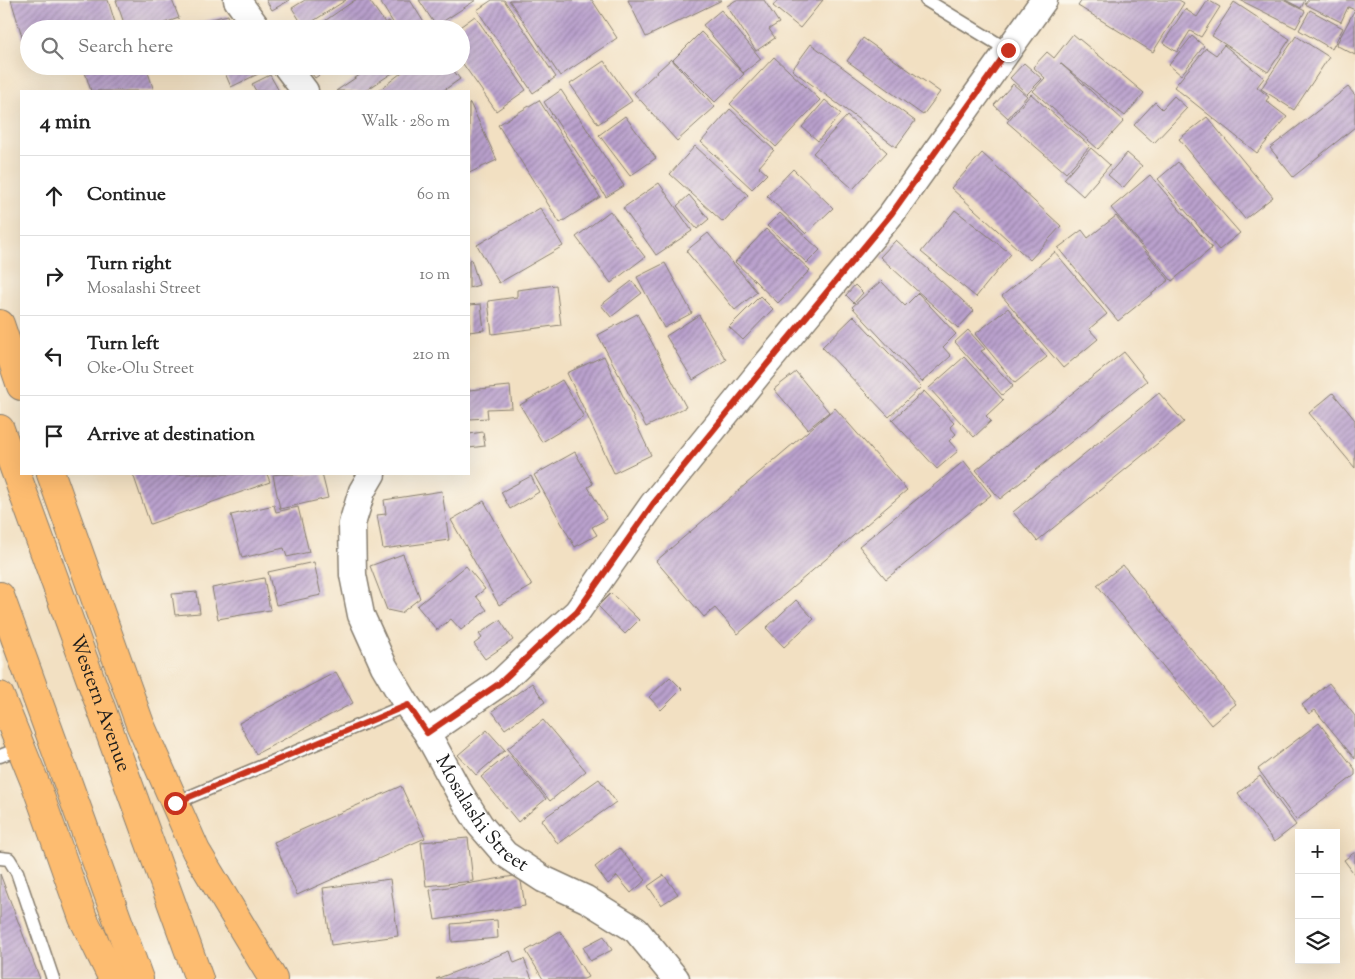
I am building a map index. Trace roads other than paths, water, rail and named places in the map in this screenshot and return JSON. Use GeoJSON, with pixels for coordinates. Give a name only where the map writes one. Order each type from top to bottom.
{"type":"FeatureCollection","features":[{"type":"Feature","properties":{"kind":"main road"},"geometry":{"type":"LineString","coordinates":[[0,324],[20,383]]}},
{"type":"Feature","properties":{"kind":"main road","name":"Western Avenue"},"geometry":{"type":"LineString","coordinates":[[0,429],[199,979]]}},
{"type":"Feature","properties":{"kind":"main road","name":"Western Avenue"},"geometry":{"type":"LineString","coordinates":[[51,475],[140,724],[196,851],[273,979]]}},
{"type":"Feature","properties":{"kind":"main road"},"geometry":{"type":"LineString","coordinates":[[0,596],[139,979]]}},
{"type":"Feature","properties":{"kind":"main road"},"geometry":{"type":"LineString","coordinates":[[0,696],[10,752],[36,785],[84,918],[113,979]]}},
{"type":"Feature","properties":{"kind":"street"},"geometry":{"type":"LineString","coordinates":[[236,0],[251,20]]}},
{"type":"Feature","properties":{"kind":"street"},"geometry":{"type":"LineString","coordinates":[[427,733],[500,683],[577,612],[653,504],[764,366],[892,213],[1044,0]]}},
{"type":"Feature","properties":{"kind":"street"},"geometry":{"type":"LineString","coordinates":[[293,75],[304,90]]}},
{"type":"Feature","properties":{"kind":"street","name":"Mosalashi Street"},"geometry":{"type":"LineString","coordinates":[[371,475],[362,491],[352,524],[353,575],[361,616],[384,666],[427,733],[458,790],[480,825],[505,854],[543,880],[586,899],[636,930],[676,979]]}},
{"type":"Feature","properties":{"kind":"lane"},"geometry":{"type":"LineString","coordinates":[[926,0],[1008,50]]}},
{"type":"Feature","properties":{"kind":"lane"},"geometry":{"type":"LineString","coordinates":[[175,803],[408,705]]}},
{"type":"Feature","properties":{"kind":"lane"},"geometry":{"type":"LineString","coordinates":[[0,858],[9,859],[16,872],[53,979]]}}]}
